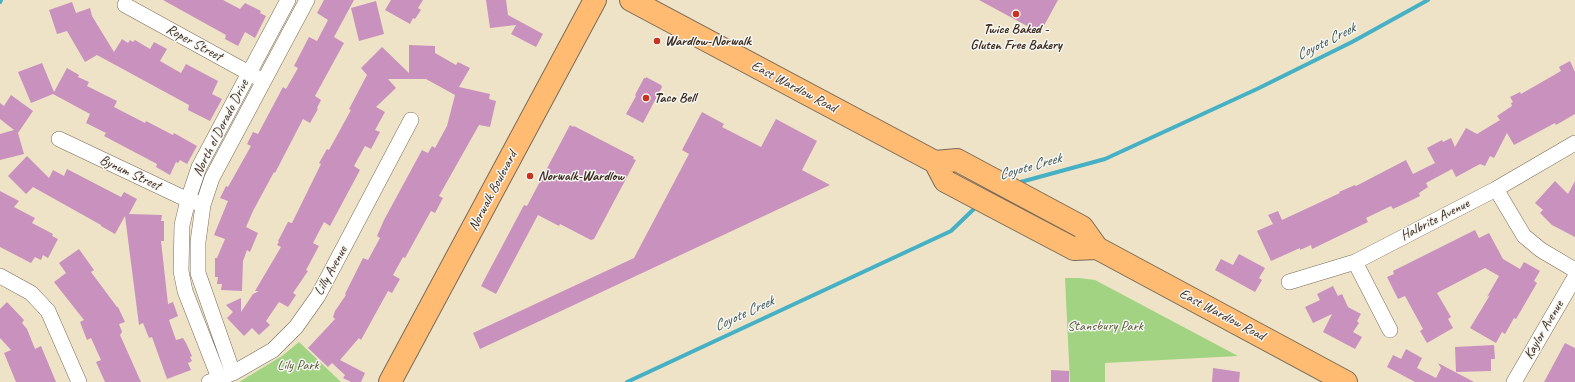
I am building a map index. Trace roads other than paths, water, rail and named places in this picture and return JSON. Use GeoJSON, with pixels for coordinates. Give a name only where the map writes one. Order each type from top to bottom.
{"type":"FeatureCollection","features":[{"type":"Feature","properties":{"kind":"main road","name":"Norwalk Boulevard"},"geometry":{"type":"LineString","coordinates":[[390,382],[595,0]]}},
{"type":"Feature","properties":{"kind":"main road","name":"East Wardlow Road"},"geometry":{"type":"LineString","coordinates":[[631,0],[935,162],[957,160],[1082,227],[1097,248],[1346,382]]}},
{"type":"Feature","properties":{"kind":"street"},"geometry":{"type":"LineString","coordinates":[[288,1],[305,5]]}},
{"type":"Feature","properties":{"kind":"street","name":"North el Dorado Drive"},"geometry":{"type":"LineString","coordinates":[[220,378],[186,291],[181,271],[182,225],[188,200],[199,167],[288,1]]}},
{"type":"Feature","properties":{"kind":"street","name":"Roper Street"},"geometry":{"type":"LineString","coordinates":[[125,5],[264,81]]}},
{"type":"Feature","properties":{"kind":"street","name":"North el Dorado Drive"},"geometry":{"type":"LineString","coordinates":[[220,378],[202,284],[198,273],[198,242],[203,205],[212,178],[305,5]]}},
{"type":"Feature","properties":{"kind":"street","name":"Lilly Avenue"},"geometry":{"type":"LineString","coordinates":[[220,378],[273,350],[296,327],[318,296],[411,120]]}},
{"type":"Feature","properties":{"kind":"street","name":"Bynum Street"},"geometry":{"type":"LineString","coordinates":[[59,139],[188,200],[203,205]]}},
{"type":"Feature","properties":{"kind":"street","name":"Halbrite Avenue"},"geometry":{"type":"LineString","coordinates":[[1288,282],[1354,262],[1496,189],[1575,143]]}},
{"type":"Feature","properties":{"kind":"street"},"geometry":{"type":"LineString","coordinates":[[1496,189],[1524,236],[1541,250],[1575,270]]}},
{"type":"Feature","properties":{"kind":"street"},"geometry":{"type":"LineString","coordinates":[[1354,262],[1390,330]]}},
{"type":"Feature","properties":{"kind":"street"},"geometry":{"type":"LineString","coordinates":[[0,276],[31,293],[48,311],[79,382]]}},
{"type":"Feature","properties":{"kind":"street","name":"Kaylor Avenue"},"geometry":{"type":"LineString","coordinates":[[1514,382],[1575,277]]}},
{"type":"Feature","properties":{"kind":"street"},"geometry":{"type":"LineString","coordinates":[[186,291],[202,284]]}},
{"type":"Feature","properties":{"kind":"waterway","name":"Coyote Creek"},"geometry":{"type":"LineString","coordinates":[[1017,183],[1105,159],[1257,89],[1352,42],[1428,0]]}},
{"type":"Feature","properties":{"kind":"waterway","name":"Coyote Creek"},"geometry":{"type":"LineString","coordinates":[[627,382],[951,231],[978,205]]}},
{"type":"Feature","properties":{"kind":"place","name":"Twice Baked - Gluten Free Bakery"},"geometry":{"type":"Point","coordinates":[1016,14]}},
{"type":"Feature","properties":{"kind":"place","name":"Wardlow-Norwalk"},"geometry":{"type":"Point","coordinates":[657,41]}},
{"type":"Feature","properties":{"kind":"place","name":"Taco Bell"},"geometry":{"type":"Point","coordinates":[646,98]}},
{"type":"Feature","properties":{"kind":"place","name":"Norwalk-Wardlow"},"geometry":{"type":"Point","coordinates":[530,176]}},
{"type":"Feature","properties":{"kind":"park label","name":"Stansbury Park"},"geometry":{"type":"Point","coordinates":[1105,326]}},
{"type":"Feature","properties":{"kind":"park label","name":"Lily Park"},"geometry":{"type":"Point","coordinates":[298,365]}}]}
